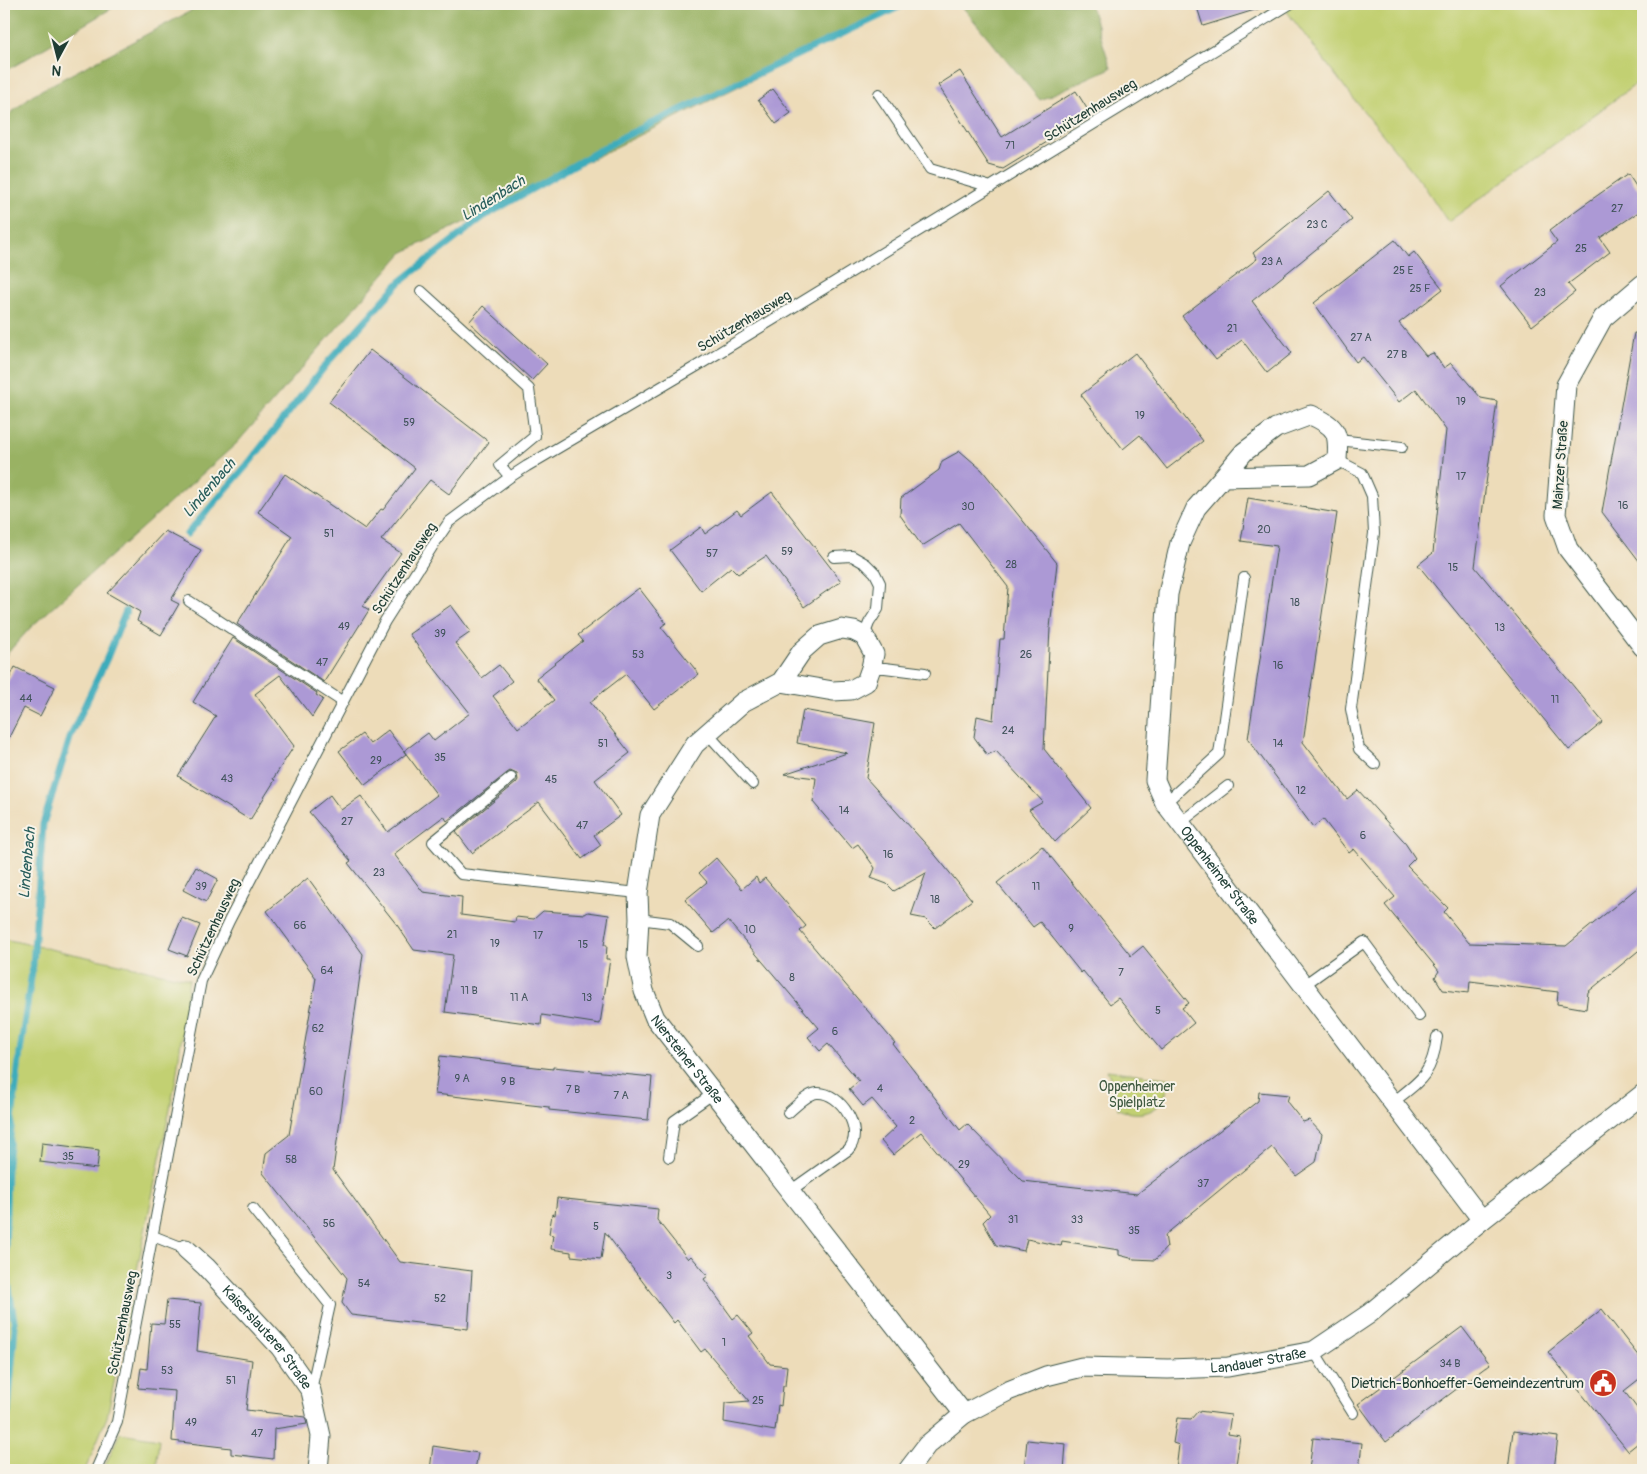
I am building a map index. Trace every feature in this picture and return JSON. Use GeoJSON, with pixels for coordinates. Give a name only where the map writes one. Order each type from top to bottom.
{"type":"FeatureCollection","features":[{"type":"Feature","properties":{"kind":"street","name":"Mainzer Straße"},"geometry":{"type":"LineString","coordinates":[[1643,284],[1603,318],[1566,385],[1556,515],[1568,548],[1643,647]]}},
{"type":"Feature","properties":{"kind":"street","name":"Oppenheimer Straße"},"geometry":{"type":"LineString","coordinates":[[1338,440],[1331,426],[1311,415],[1276,428],[1244,452],[1196,508],[1180,543],[1168,594],[1155,780],[1165,803],[1482,1220]]}},
{"type":"Feature","properties":{"kind":"street"},"geometry":{"type":"LineString","coordinates":[[1223,477],[1309,475],[1338,460],[1338,440]]}},
{"type":"Feature","properties":{"kind":"street","name":"Niersteiner Straße"},"geometry":{"type":"LineString","coordinates":[[864,636],[842,628],[818,636],[802,651],[781,682],[743,702],[695,744],[650,815],[638,893],[637,957],[644,991],[655,1018],[964,1414]]}},
{"type":"Feature","properties":{"kind":"street"},"geometry":{"type":"LineString","coordinates":[[781,682],[833,691],[851,690],[866,682],[874,654],[864,636]]}},
{"type":"Feature","properties":{"kind":"street","name":"Landauer Straße"},"geometry":{"type":"LineString","coordinates":[[908,1470],[927,1445],[964,1414],[1008,1391],[1046,1376],[1082,1367],[1168,1369],[1228,1367],[1314,1351],[1369,1314],[1482,1220],[1643,1094]]}},
{"type":"Feature","properties":{"kind":"street","name":"Kaiserslauterer Straße"},"geometry":{"type":"LineString","coordinates":[[186,1249],[206,1267],[280,1347],[311,1391],[322,1436],[318,1470]]}},
{"type":"Feature","properties":{"kind":"lane","name":"Schützenhausweg"},"geometry":{"type":"LineString","coordinates":[[96,1470],[117,1422],[202,981],[229,921],[342,702],[386,621],[445,528],[450,522],[510,477],[697,366],[1290,4]]}},
{"type":"Feature","properties":{"kind":"lane"},"geometry":{"type":"LineString","coordinates":[[879,94],[930,169],[992,187]]}},
{"type":"Feature","properties":{"kind":"lane"},"geometry":{"type":"LineString","coordinates":[[421,292],[529,389],[535,436],[500,465],[510,477]]}},
{"type":"Feature","properties":{"kind":"lane"},"geometry":{"type":"LineString","coordinates":[[1338,440],[1402,446]]}},
{"type":"Feature","properties":{"kind":"lane"},"geometry":{"type":"LineString","coordinates":[[1338,460],[1362,473],[1372,496],[1374,533],[1351,709],[1359,749],[1375,764]]}},
{"type":"Feature","properties":{"kind":"lane"},"geometry":{"type":"LineString","coordinates":[[834,557],[852,556],[866,564],[875,573],[880,583],[878,609],[869,623],[864,636]]}},
{"type":"Feature","properties":{"kind":"lane"},"geometry":{"type":"LineString","coordinates":[[1165,803],[1219,754],[1244,578]]}},
{"type":"Feature","properties":{"kind":"lane"},"geometry":{"type":"LineString","coordinates":[[189,601],[342,702]]}},
{"type":"Feature","properties":{"kind":"lane"},"geometry":{"type":"LineString","coordinates":[[871,668],[925,673]]}},
{"type":"Feature","properties":{"kind":"lane"},"geometry":{"type":"LineString","coordinates":[[707,733],[753,784]]}},
{"type":"Feature","properties":{"kind":"lane"},"geometry":{"type":"LineString","coordinates":[[511,778],[433,842],[461,874],[638,893]]}},
{"type":"Feature","properties":{"kind":"lane"},"geometry":{"type":"LineString","coordinates":[[1180,823],[1228,786]]}},
{"type":"Feature","properties":{"kind":"lane"},"geometry":{"type":"LineString","coordinates":[[639,919],[670,923],[698,946]]}},
{"type":"Feature","properties":{"kind":"lane"},"geometry":{"type":"LineString","coordinates":[[1304,986],[1364,942],[1419,1016]]}},
{"type":"Feature","properties":{"kind":"lane"},"geometry":{"type":"LineString","coordinates":[[1392,1103],[1420,1081],[1432,1061],[1437,1037]]}},
{"type":"Feature","properties":{"kind":"lane"},"geometry":{"type":"LineString","coordinates":[[788,1113],[811,1094],[818,1092],[836,1100],[848,1112],[853,1121],[854,1130],[852,1146],[848,1150],[790,1192]]}},
{"type":"Feature","properties":{"kind":"lane"},"geometry":{"type":"LineString","coordinates":[[669,1157],[674,1122],[714,1093]]}},
{"type":"Feature","properties":{"kind":"lane"},"geometry":{"type":"LineString","coordinates":[[253,1209],[330,1305],[311,1391]]}},
{"type":"Feature","properties":{"kind":"lane"},"geometry":{"type":"LineString","coordinates":[[153,1236],[186,1249]]}},
{"type":"Feature","properties":{"kind":"lane"},"geometry":{"type":"LineString","coordinates":[[1314,1351],[1352,1413]]}},
{"type":"Feature","properties":{"kind":"green space"},"geometry":{"type":"Polygon","coordinates":[[[4,4],[119,4],[4,72],[4,4]]]}},
{"type":"Feature","properties":{"kind":"green space"},"geometry":{"type":"Polygon","coordinates":[[[204,4],[905,4],[402,253],[237,443],[31,627],[4,657],[4,119],[32,95],[204,4]]]}},
{"type":"Feature","properties":{"kind":"green space"},"geometry":{"type":"Polygon","coordinates":[[[960,4],[1090,4],[1111,68],[1040,100],[960,4]]]}},
{"type":"Feature","properties":{"kind":"green space"},"geometry":{"type":"Polygon","coordinates":[[[1290,4],[1643,4],[1643,79],[1448,222],[1423,184],[1353,98],[1291,17],[1284,7],[1290,4]]]}},
{"type":"Feature","properties":{"kind":"green space"},"geometry":{"type":"Polygon","coordinates":[[[4,939],[189,979],[176,1079],[107,1417],[85,1470],[4,1470],[4,939]]]}},
{"type":"Feature","properties":{"kind":"green space","name":"Oppenheimer Spielplatz"},"geometry":{"type":"Polygon","coordinates":[[[1107,1070],[1172,1079],[1163,1099],[1156,1108],[1151,1111],[1135,1113],[1118,1109],[1115,1089],[1107,1070]]]}},
{"type":"Feature","properties":{"kind":"green space"},"geometry":{"type":"Polygon","coordinates":[[[120,1433],[159,1439],[156,1470],[103,1470],[120,1433]]]}},
{"type":"Feature","properties":{"kind":"building"},"geometry":{"type":"Polygon","coordinates":[[[1196,4],[1261,4],[1261,8],[1203,26],[1196,4]]]}},
{"type":"Feature","properties":{"kind":"building"},"geometry":{"type":"Polygon","coordinates":[[[960,71],[1002,137],[1076,91],[1091,115],[1003,169],[989,165],[938,85],[960,71]]]}},
{"type":"Feature","properties":{"kind":"building"},"geometry":{"type":"Polygon","coordinates":[[[773,89],[791,113],[776,124],[758,100],[773,89]]]}},
{"type":"Feature","properties":{"kind":"building"},"geometry":{"type":"Polygon","coordinates":[[[1628,174],[1643,197],[1643,209],[1600,238],[1610,252],[1568,284],[1575,292],[1532,326],[1501,286],[1557,242],[1549,231],[1628,174]]]}},
{"type":"Feature","properties":{"kind":"building"},"geometry":{"type":"Polygon","coordinates":[[[1329,191],[1352,220],[1252,301],[1292,353],[1267,373],[1242,340],[1216,360],[1182,316],[1257,259],[1253,253],[1329,191]]]}},
{"type":"Feature","properties":{"kind":"building"},"geometry":{"type":"Polygon","coordinates":[[[1395,240],[1408,257],[1414,252],[1443,289],[1399,323],[1426,356],[1433,353],[1444,368],[1451,363],[1481,398],[1497,401],[1475,567],[1603,722],[1569,750],[1418,565],[1433,553],[1446,430],[1416,389],[1399,402],[1363,357],[1356,362],[1314,303],[1395,240]]]}},
{"type":"Feature","properties":{"kind":"building"},"geometry":{"type":"Polygon","coordinates":[[[483,306],[547,364],[532,380],[469,322],[483,306]]]}},
{"type":"Feature","properties":{"kind":"building"},"geometry":{"type":"Polygon","coordinates":[[[1634,333],[1643,334],[1643,566],[1602,512],[1634,333]]]}},
{"type":"Feature","properties":{"kind":"building"},"geometry":{"type":"Polygon","coordinates":[[[370,350],[489,442],[449,494],[430,480],[381,540],[401,553],[363,606],[369,610],[324,682],[237,624],[292,536],[258,512],[285,474],[365,529],[381,509],[383,510],[415,468],[329,402],[370,350]]]}},
{"type":"Feature","properties":{"kind":"building"},"geometry":{"type":"Polygon","coordinates":[[[1135,353],[1203,441],[1167,469],[1140,435],[1123,449],[1081,395],[1135,353]]]}},
{"type":"Feature","properties":{"kind":"building"},"geometry":{"type":"Polygon","coordinates":[[[960,451],[982,470],[1057,563],[1050,628],[1044,749],[1091,808],[1055,842],[1029,810],[1043,802],[996,751],[987,755],[974,737],[977,716],[993,720],[1000,639],[1004,639],[1008,587],[959,523],[922,546],[900,515],[901,498],[939,470],[942,461],[960,451]]]}},
{"type":"Feature","properties":{"kind":"building"},"geometry":{"type":"Polygon","coordinates":[[[772,492],[841,581],[804,607],[766,556],[738,574],[731,567],[701,591],[670,550],[701,527],[705,534],[737,510],[741,515],[772,492]]]}},
{"type":"Feature","properties":{"kind":"building"},"geometry":{"type":"Polygon","coordinates":[[[1248,498],[1337,513],[1303,742],[1347,799],[1358,790],[1403,840],[1415,858],[1407,866],[1448,908],[1444,912],[1469,943],[1566,946],[1643,883],[1643,947],[1588,992],[1586,1009],[1557,1004],[1558,992],[1470,981],[1469,993],[1443,990],[1435,977],[1439,971],[1385,905],[1395,897],[1354,849],[1349,853],[1323,819],[1313,827],[1248,739],[1277,546],[1241,541],[1248,498]]]}},
{"type":"Feature","properties":{"kind":"building"},"geometry":{"type":"Polygon","coordinates":[[[165,531],[201,550],[171,600],[179,604],[161,635],[137,621],[140,612],[107,593],[165,531]]]}},
{"type":"Feature","properties":{"kind":"building"},"geometry":{"type":"Polygon","coordinates":[[[639,588],[666,623],[661,627],[699,674],[654,709],[626,674],[590,702],[630,753],[595,780],[621,815],[594,835],[601,845],[582,859],[539,802],[472,853],[456,832],[516,783],[518,780],[517,774],[510,771],[447,821],[444,816],[394,854],[423,892],[462,897],[461,915],[515,922],[516,917],[534,919],[543,911],[585,914],[588,912],[609,915],[604,945],[607,945],[606,959],[610,959],[600,1024],[542,1015],[541,1025],[445,1012],[453,955],[414,950],[397,925],[348,863],[351,861],[309,812],[330,795],[341,810],[361,796],[388,832],[437,795],[404,751],[428,733],[434,741],[470,713],[409,634],[451,605],[471,632],[455,643],[482,678],[499,665],[512,681],[493,696],[518,728],[554,700],[536,678],[583,641],[578,635],[639,588]]]}},
{"type":"Feature","properties":{"kind":"building"},"geometry":{"type":"Polygon","coordinates":[[[233,638],[317,693],[316,695],[323,699],[312,717],[280,675],[255,694],[294,746],[250,820],[178,776],[216,716],[193,702],[233,638]]]}},
{"type":"Feature","properties":{"kind":"building"},"geometry":{"type":"Polygon","coordinates":[[[15,667],[55,687],[40,716],[24,708],[4,747],[4,689],[15,667]]]}},
{"type":"Feature","properties":{"kind":"building"},"geometry":{"type":"Polygon","coordinates":[[[803,710],[875,723],[866,778],[932,851],[972,900],[935,928],[926,919],[911,916],[926,873],[894,891],[887,884],[871,878],[875,868],[858,844],[852,848],[813,802],[816,778],[784,774],[847,753],[797,743],[803,710]]]}},
{"type":"Feature","properties":{"kind":"building"},"geometry":{"type":"Polygon","coordinates":[[[388,730],[406,754],[365,785],[339,751],[362,734],[370,744],[388,730]]]}},
{"type":"Feature","properties":{"kind":"building"},"geometry":{"type":"Polygon","coordinates":[[[1042,846],[1131,956],[1143,946],[1189,1003],[1182,1008],[1194,1023],[1161,1050],[1118,998],[1110,1004],[1083,971],[1081,973],[1040,922],[1033,927],[997,883],[1042,846]]]}},
{"type":"Feature","properties":{"kind":"building"},"geometry":{"type":"Polygon","coordinates":[[[716,858],[742,889],[756,877],[759,883],[765,878],[806,926],[800,931],[895,1043],[893,1044],[960,1130],[967,1124],[1023,1181],[1137,1194],[1258,1101],[1259,1092],[1289,1095],[1287,1102],[1303,1122],[1309,1120],[1322,1134],[1316,1162],[1296,1176],[1272,1147],[1165,1235],[1167,1247],[1155,1260],[1134,1259],[1119,1255],[1119,1250],[1062,1241],[1061,1246],[1027,1239],[1024,1251],[996,1245],[983,1222],[990,1215],[921,1132],[893,1155],[881,1141],[896,1127],[872,1099],[863,1106],[849,1089],[859,1081],[828,1044],[820,1051],[808,1037],[819,1028],[728,921],[713,933],[685,900],[707,882],[699,873],[716,858]]]}},
{"type":"Feature","properties":{"kind":"building"},"geometry":{"type":"Polygon","coordinates":[[[196,867],[218,879],[206,902],[183,890],[196,867]]]}},
{"type":"Feature","properties":{"kind":"building"},"geometry":{"type":"Polygon","coordinates":[[[308,878],[363,954],[333,1170],[400,1262],[472,1271],[468,1329],[351,1315],[342,1303],[347,1278],[263,1173],[266,1153],[289,1135],[316,978],[267,911],[308,878]]]}},
{"type":"Feature","properties":{"kind":"building"},"geometry":{"type":"Polygon","coordinates":[[[182,918],[200,925],[187,956],[169,949],[182,918]]]}},
{"type":"Feature","properties":{"kind":"building"},"geometry":{"type":"Polygon","coordinates":[[[440,1056],[553,1069],[553,1067],[652,1077],[648,1120],[549,1110],[549,1107],[435,1094],[440,1056]]]}},
{"type":"Feature","properties":{"kind":"building"},"geometry":{"type":"Polygon","coordinates":[[[42,1143],[99,1150],[97,1169],[40,1162],[42,1143]]]}},
{"type":"Feature","properties":{"kind":"building"},"geometry":{"type":"Polygon","coordinates":[[[557,1198],[658,1209],[657,1220],[688,1259],[691,1256],[708,1276],[704,1279],[733,1319],[738,1315],[753,1333],[749,1336],[770,1364],[787,1366],[781,1406],[778,1405],[775,1431],[724,1422],[725,1403],[749,1401],[705,1349],[701,1352],[677,1320],[674,1323],[605,1232],[601,1259],[571,1256],[571,1252],[551,1249],[553,1235],[549,1234],[552,1214],[555,1215],[557,1198]]]}},
{"type":"Feature","properties":{"kind":"building"},"geometry":{"type":"Polygon","coordinates":[[[167,1300],[201,1303],[197,1351],[252,1360],[246,1410],[305,1417],[307,1424],[274,1429],[273,1459],[231,1454],[231,1448],[172,1441],[175,1391],[138,1388],[141,1368],[147,1369],[151,1323],[164,1324],[167,1300]]]}},
{"type":"Feature","properties":{"kind":"building","name":"Dietrich-Bonhoeffer-Gemeindezentrum"},"geometry":{"type":"Polygon","coordinates":[[[1602,1309],[1643,1362],[1643,1376],[1624,1391],[1643,1416],[1643,1439],[1628,1451],[1548,1352],[1602,1309]]]}},
{"type":"Feature","properties":{"kind":"building"},"geometry":{"type":"Polygon","coordinates":[[[1462,1327],[1490,1364],[1386,1442],[1358,1404],[1462,1327]]]}},
{"type":"Feature","properties":{"kind":"building"},"geometry":{"type":"Polygon","coordinates":[[[1198,1411],[1231,1415],[1228,1434],[1240,1436],[1236,1465],[1231,1464],[1230,1470],[1176,1470],[1179,1445],[1173,1443],[1177,1418],[1191,1419],[1198,1411]]]}},
{"type":"Feature","properties":{"kind":"building"},"geometry":{"type":"Polygon","coordinates":[[[1513,1431],[1558,1437],[1554,1470],[1508,1470],[1513,1431]]]}},
{"type":"Feature","properties":{"kind":"building"},"geometry":{"type":"Polygon","coordinates":[[[1313,1438],[1362,1443],[1359,1470],[1309,1470],[1313,1438]]]}},
{"type":"Feature","properties":{"kind":"building"},"geometry":{"type":"Polygon","coordinates":[[[1027,1440],[1066,1444],[1064,1470],[1024,1470],[1027,1440]]]}},
{"type":"Feature","properties":{"kind":"building"},"geometry":{"type":"Polygon","coordinates":[[[433,1446],[478,1453],[475,1470],[430,1470],[433,1446]]]}},
{"type":"Feature","properties":{"kind":"waterway","name":"Lindenbach"},"geometry":{"type":"LineString","coordinates":[[187,534],[248,464],[329,361],[400,282],[483,217],[623,137],[905,4]]}},
{"type":"Feature","properties":{"kind":"waterway","name":"Lindenbach"},"geometry":{"type":"LineString","coordinates":[[4,1429],[8,1412],[15,1327],[5,1261],[7,1163],[20,1052],[33,965],[43,824],[71,735],[107,658],[126,611]]}},
{"type":"Feature","properties":{"kind":"place","name":"Dietrich-Bonhoeffer-Gemeindezentrum"},"geometry":{"type":"Point","coordinates":[1603,1383]}}]}
